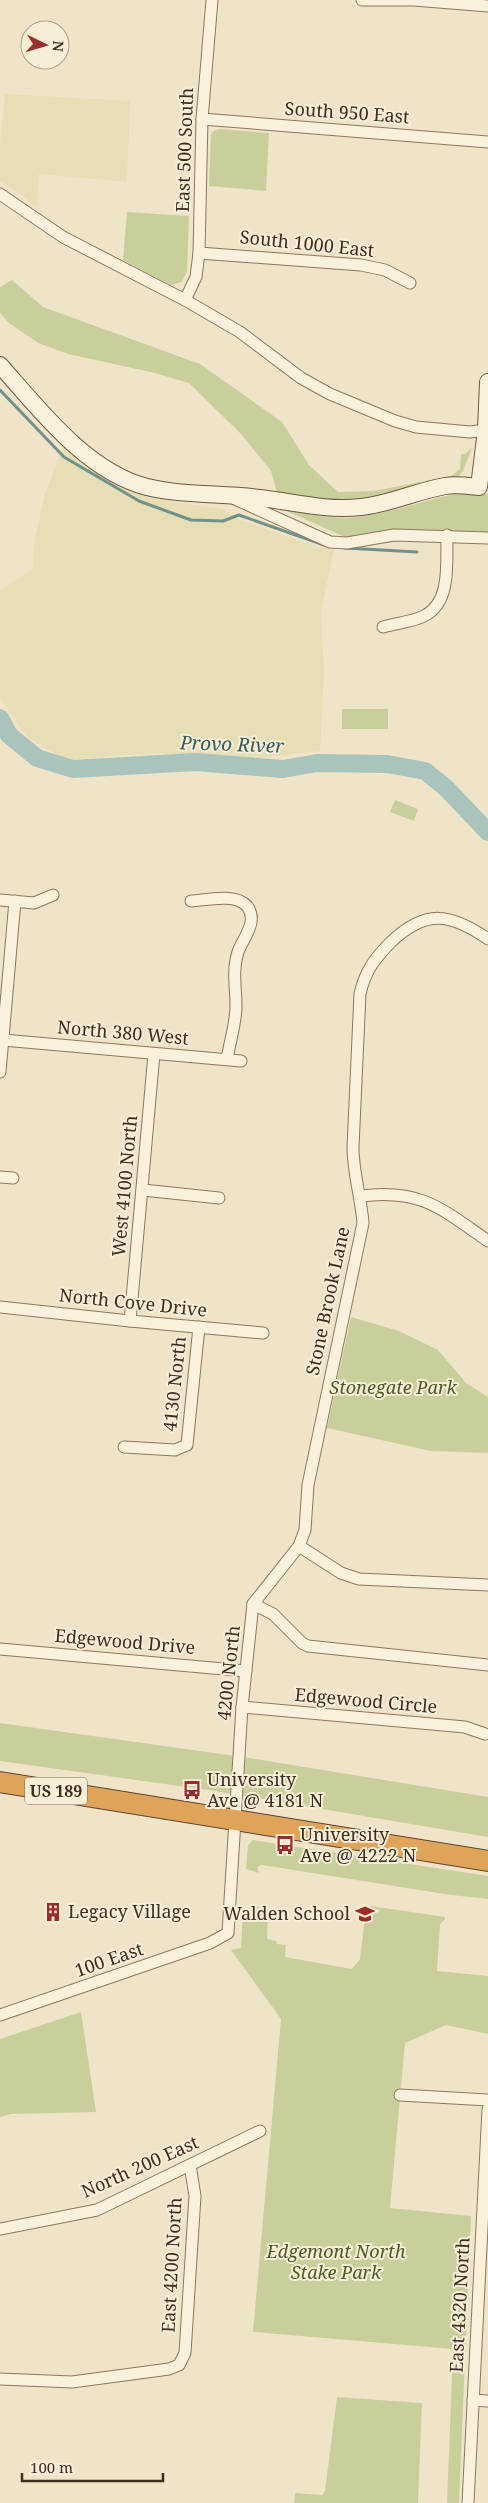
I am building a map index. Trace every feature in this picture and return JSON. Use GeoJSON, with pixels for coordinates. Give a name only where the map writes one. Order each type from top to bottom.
{"type":"FeatureCollection","features":[{"type":"Feature","properties":{"kind":"highway","name":"US 189"},"geometry":{"type":"LineString","coordinates":[[0,1782],[488,1861]]}},
{"type":"Feature","properties":{"kind":"street","name":"East 500 South"},"geometry":{"type":"LineString","coordinates":[[185,300],[196,277],[202,120],[212,0]]}},
{"type":"Feature","properties":{"kind":"street"},"geometry":{"type":"LineString","coordinates":[[362,0],[414,0],[488,6]]}},
{"type":"Feature","properties":{"kind":"street","name":"South 950 East"},"geometry":{"type":"LineString","coordinates":[[202,120],[488,142]]}},
{"type":"Feature","properties":{"kind":"street"},"geometry":{"type":"LineString","coordinates":[[0,194],[63,236],[185,300],[240,332],[300,378],[330,394],[395,421],[416,427],[470,432],[487,430]]}},
{"type":"Feature","properties":{"kind":"street","name":"South 1000 East"},"geometry":{"type":"LineString","coordinates":[[198,253],[361,265],[385,270],[410,283]]}},
{"type":"Feature","properties":{"kind":"street"},"geometry":{"type":"LineString","coordinates":[[0,365],[74,445],[110,470],[145,486],[183,493],[258,497],[337,509],[363,507],[447,486],[484,488],[488,382]]}},
{"type":"Feature","properties":{"kind":"street"},"geometry":{"type":"LineString","coordinates":[[229,496],[330,542],[347,543],[394,534],[488,538]]}},
{"type":"Feature","properties":{"kind":"street"},"geometry":{"type":"LineString","coordinates":[[383,627],[424,616],[436,607],[445,587],[447,535]]}},
{"type":"Feature","properties":{"kind":"street"},"geometry":{"type":"LineString","coordinates":[[0,900],[39,902],[53,895]]}},
{"type":"Feature","properties":{"kind":"street"},"geometry":{"type":"LineString","coordinates":[[191,901],[238,900],[246,906],[251,915],[250,928],[238,951],[235,963],[236,1005],[227,1059]]}},
{"type":"Feature","properties":{"kind":"street"},"geometry":{"type":"LineString","coordinates":[[0,1072],[15,901]]}},
{"type":"Feature","properties":{"kind":"street","name":"Stone Brook Lane"},"geometry":{"type":"LineString","coordinates":[[299,1546],[305,1530],[308,1485],[363,1223],[361,1196],[353,1167],[353,1147],[360,994],[364,977],[374,959],[406,928],[420,920],[451,920],[488,939]]}},
{"type":"Feature","properties":{"kind":"street","name":"North 380 West"},"geometry":{"type":"LineString","coordinates":[[3,1040],[241,1061]]}},
{"type":"Feature","properties":{"kind":"street","name":"West 4100 North"},"geometry":{"type":"LineString","coordinates":[[130,1321],[154,1054]]}},
{"type":"Feature","properties":{"kind":"street"},"geometry":{"type":"LineString","coordinates":[[0,1177],[14,1178]]}},
{"type":"Feature","properties":{"kind":"street"},"geometry":{"type":"LineString","coordinates":[[143,1190],[219,1198]]}},
{"type":"Feature","properties":{"kind":"street"},"geometry":{"type":"LineString","coordinates":[[361,1196],[385,1193],[398,1194],[428,1202],[445,1211],[488,1241]]}},
{"type":"Feature","properties":{"kind":"street","name":"North Cove Drive"},"geometry":{"type":"LineString","coordinates":[[0,1307],[263,1333]]}},
{"type":"Feature","properties":{"kind":"street","name":"4130 North"},"geometry":{"type":"LineString","coordinates":[[124,1447],[175,1450],[187,1445],[198,1327]]}},
{"type":"Feature","properties":{"kind":"street"},"geometry":{"type":"LineString","coordinates":[[299,1546],[341,1573],[359,1579],[488,1585]]}},
{"type":"Feature","properties":{"kind":"street","name":"4200 North"},"geometry":{"type":"LineString","coordinates":[[228,1933],[242,1707],[253,1604],[299,1546]]}},
{"type":"Feature","properties":{"kind":"street"},"geometry":{"type":"LineString","coordinates":[[253,1604],[272,1614],[302,1643],[308,1646],[488,1666]]}},
{"type":"Feature","properties":{"kind":"street","name":"Edgewood Drive"},"geometry":{"type":"LineString","coordinates":[[0,1648],[246,1671]]}},
{"type":"Feature","properties":{"kind":"street","name":"Edgewood Circle"},"geometry":{"type":"LineString","coordinates":[[242,1707],[465,1727],[485,1734]]}},
{"type":"Feature","properties":{"kind":"street","name":"100 East"},"geometry":{"type":"LineString","coordinates":[[0,2015],[210,1943],[228,1933]]}},
{"type":"Feature","properties":{"kind":"street"},"geometry":{"type":"LineString","coordinates":[[400,2096],[488,2100]]}},
{"type":"Feature","properties":{"kind":"street","name":"East 4320 North"},"geometry":{"type":"LineString","coordinates":[[468,2503],[488,2109]]}},
{"type":"Feature","properties":{"kind":"street","name":"North 200 East"},"geometry":{"type":"LineString","coordinates":[[0,2229],[97,2210],[260,2131]]}},
{"type":"Feature","properties":{"kind":"street","name":"East 4200 North"},"geometry":{"type":"LineString","coordinates":[[0,2379],[72,2382],[169,2369],[179,2365],[185,2353],[195,2196],[190,2166]]}},
{"type":"Feature","properties":{"kind":"street"},"geometry":{"type":"LineString","coordinates":[[473,2400],[488,2401]]}},
{"type":"Feature","properties":{"kind":"shaded area"},"geometry":{"type":"Polygon","coordinates":[[[5,94],[130,101],[127,182],[39,174],[37,208],[15,190],[0,182],[0,145],[5,94]]]}},
{"type":"Feature","properties":{"kind":"shaded area"},"geometry":{"type":"Polygon","coordinates":[[[64,446],[132,486],[168,501],[223,509],[240,520],[318,547],[334,549],[321,612],[324,674],[320,751],[252,759],[154,753],[65,760],[27,737],[0,698],[0,590],[33,569],[34,542],[45,494],[64,446]]]}},
{"type":"Feature","properties":{"kind":"green space"},"geometry":{"type":"Polygon","coordinates":[[[220,129],[269,133],[266,191],[209,186],[211,135],[213,131],[220,129]]]}},
{"type":"Feature","properties":{"kind":"green space"},"geometry":{"type":"Polygon","coordinates":[[[127,212],[189,216],[187,271],[182,282],[171,285],[123,260],[127,212]]]}},
{"type":"Feature","properties":{"kind":"green space"},"geometry":{"type":"Polygon","coordinates":[[[12,280],[43,307],[200,364],[282,422],[309,465],[338,492],[374,491],[451,476],[460,469],[461,454],[465,454],[472,448],[463,471],[458,477],[361,503],[325,502],[277,493],[271,471],[241,434],[189,383],[155,373],[68,354],[38,343],[9,323],[0,313],[0,287],[12,280]]]}},
{"type":"Feature","properties":{"kind":"green space"},"geometry":{"type":"Polygon","coordinates":[[[466,492],[488,494],[488,534],[394,530],[347,538],[280,508],[328,517],[347,518],[384,512],[466,492]]]}},
{"type":"Feature","properties":{"kind":"green space"},"geometry":{"type":"Polygon","coordinates":[[[342,709],[388,709],[388,729],[342,729],[342,709]]]}},
{"type":"Feature","properties":{"kind":"green space"},"geometry":{"type":"Polygon","coordinates":[[[395,800],[418,809],[414,821],[390,812],[395,800]]]}},
{"type":"Feature","properties":{"kind":"green space","name":"Stonegate Park"},"geometry":{"type":"Polygon","coordinates":[[[351,1317],[399,1331],[438,1350],[466,1383],[488,1397],[488,1453],[431,1451],[327,1428],[351,1317]]]}},
{"type":"Feature","properties":{"kind":"green space"},"geometry":{"type":"Polygon","coordinates":[[[0,1723],[250,1758],[488,1797],[488,1837],[215,1791],[0,1761],[0,1723]]]}},
{"type":"Feature","properties":{"kind":"green space"},"geometry":{"type":"Polygon","coordinates":[[[253,1840],[488,1876],[488,1899],[451,1895],[262,1865],[257,1867],[259,1873],[246,1869],[248,1845],[253,1840]]]}},
{"type":"Feature","properties":{"kind":"green space","name":"Edgemont North Stake Park"},"geometry":{"type":"Polygon","coordinates":[[[252,1906],[268,1908],[267,1939],[276,1941],[277,1944],[286,1945],[285,1957],[352,1969],[360,1959],[366,1909],[371,1906],[445,1917],[440,1924],[437,1971],[488,1976],[488,2034],[446,2025],[405,2043],[390,2208],[471,2216],[459,2503],[447,2503],[453,2349],[253,2332],[281,2019],[231,1950],[241,1948],[243,1911],[247,1911],[252,1906]]]}},
{"type":"Feature","properties":{"kind":"green space"},"geometry":{"type":"Polygon","coordinates":[[[81,2012],[96,2112],[11,2114],[0,2117],[0,2039],[81,2012]]]}},
{"type":"Feature","properties":{"kind":"green space"},"geometry":{"type":"Polygon","coordinates":[[[337,2397],[422,2403],[418,2503],[294,2503],[295,2493],[322,2495],[325,2491],[337,2397]]]}},
{"type":"Feature","properties":{"kind":"waterway"},"geometry":{"type":"LineString","coordinates":[[0,390],[64,457],[139,501],[191,520],[223,521],[239,515],[324,545]]}},
{"type":"Feature","properties":{"kind":"waterway"},"geometry":{"type":"LineString","coordinates":[[345,548],[417,552]]}},
{"type":"Feature","properties":{"kind":"waterway","name":"Provo River"},"geometry":{"type":"LineString","coordinates":[[0,718],[9,735],[37,758],[73,769],[195,762],[283,769],[317,763],[387,764],[425,771],[446,788],[488,832]]}},
{"type":"Feature","properties":{"kind":"place","name":"University Ave @ 4181 N"},"geometry":{"type":"Point","coordinates":[192,1790]}},
{"type":"Feature","properties":{"kind":"place","name":"University Ave @ 4222 N"},"geometry":{"type":"Point","coordinates":[285,1845]}},
{"type":"Feature","properties":{"kind":"place","name":"Legacy Village"},"geometry":{"type":"Point","coordinates":[53,1912]}},
{"type":"Feature","properties":{"kind":"place","name":"Walden School"},"geometry":{"type":"Point","coordinates":[365,1914]}}]}
